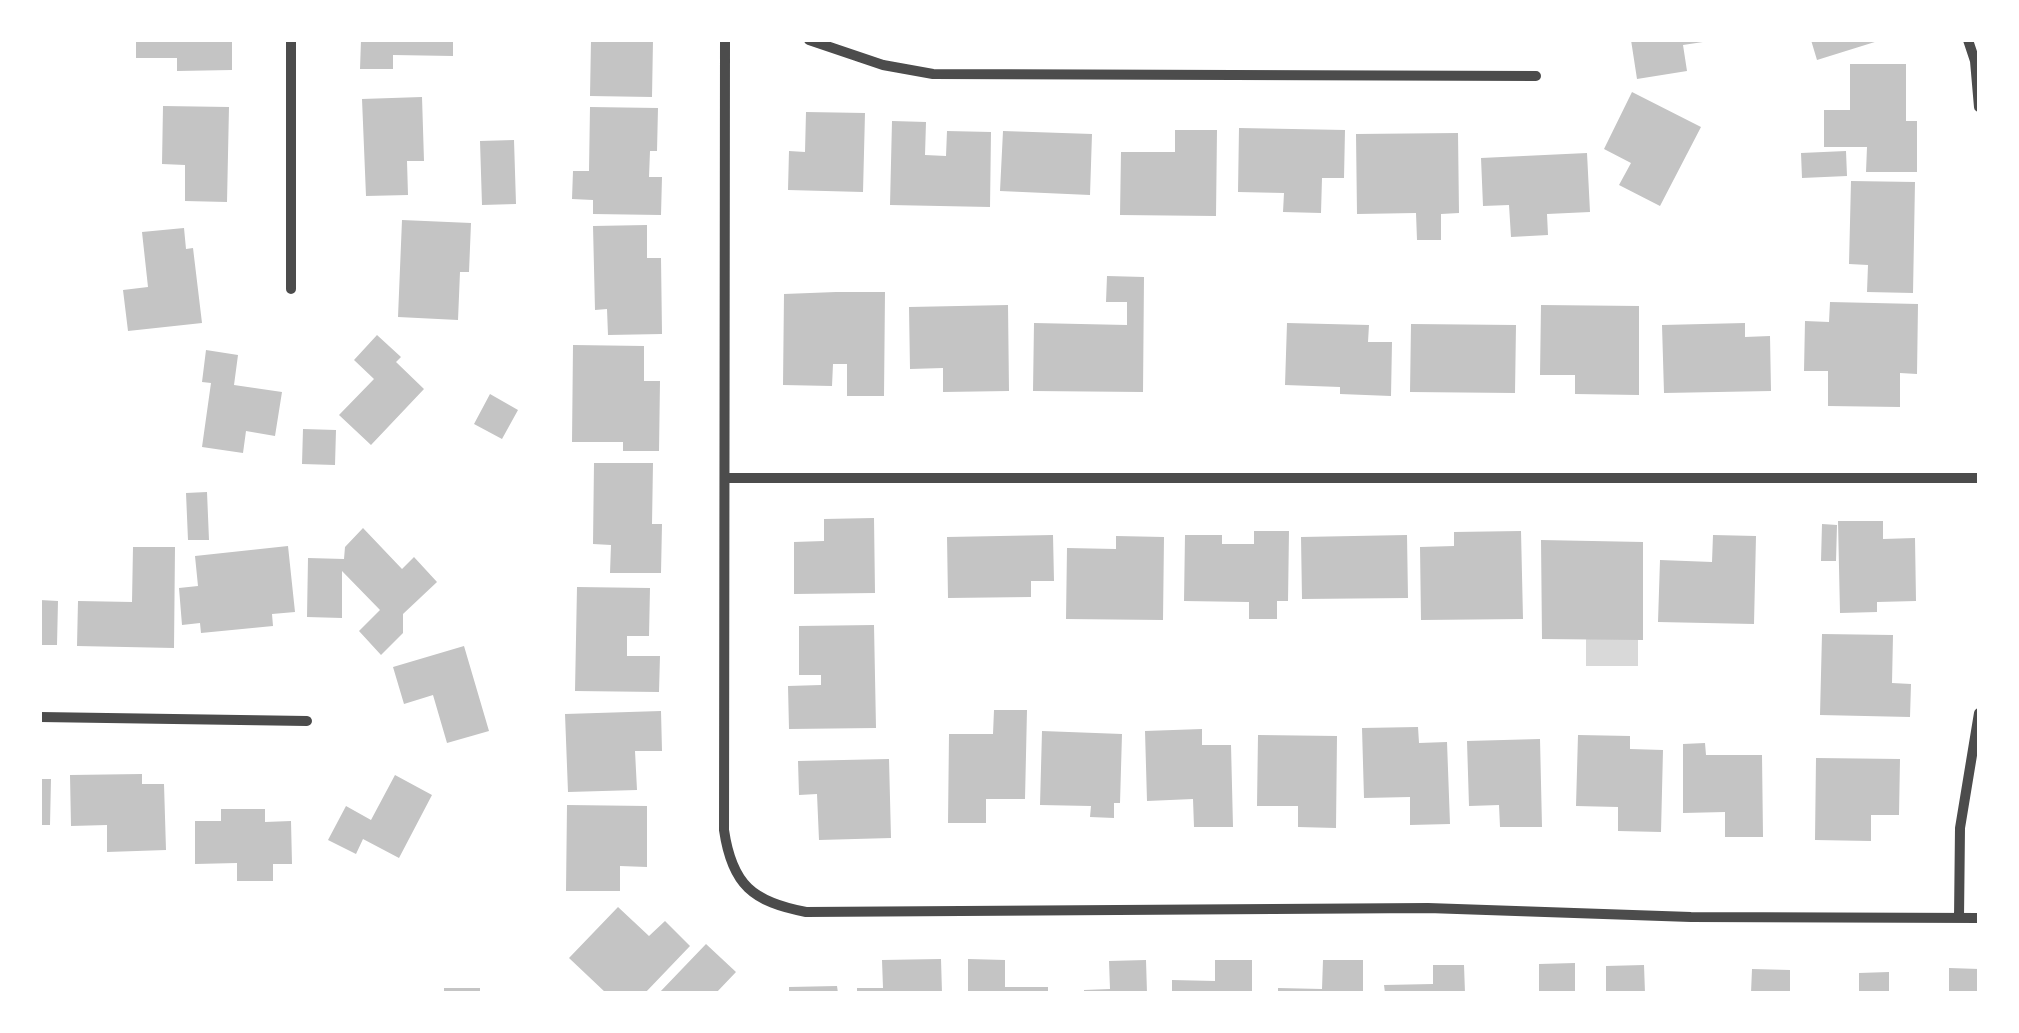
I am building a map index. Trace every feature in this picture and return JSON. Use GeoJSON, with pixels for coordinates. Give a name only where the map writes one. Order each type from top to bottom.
{"type":"FeatureCollection","features":[{"type":"Feature","properties":{"kind":"street"},"geometry":{"type":"LineString","coordinates":[[291,40],[291,289]]}},
{"type":"Feature","properties":{"kind":"street"},"geometry":{"type":"LineString","coordinates":[[726,40],[724,830],[728,860],[744,886],[773,906],[806,912],[1428,908],[1691,917],[1979,918]]}},
{"type":"Feature","properties":{"kind":"street"},"geometry":{"type":"LineString","coordinates":[[809,40],[883,66],[933,74],[1536,76]]}},
{"type":"Feature","properties":{"kind":"street"},"geometry":{"type":"LineString","coordinates":[[1968,40],[1979,106]]}},
{"type":"Feature","properties":{"kind":"street"},"geometry":{"type":"LineString","coordinates":[[725,478],[1979,478]]}},
{"type":"Feature","properties":{"kind":"street"},"geometry":{"type":"LineString","coordinates":[[1959,918],[1960,828],[1979,714]]}},
{"type":"Feature","properties":{"kind":"street"},"geometry":{"type":"LineString","coordinates":[[40,718],[307,722]]}},
{"type":"Feature","properties":{"kind":"shaded area"},"geometry":{"type":"Polygon","coordinates":[[[1586,639],[1638,639],[1638,666],[1586,666],[1586,639]]]}},
{"type":"Feature","properties":{"kind":"building"},"geometry":{"type":"Polygon","coordinates":[[[136,40],[232,40],[232,70],[177,71],[177,58],[136,58],[136,40]]]}},
{"type":"Feature","properties":{"kind":"building"},"geometry":{"type":"Polygon","coordinates":[[[361,40],[453,40],[453,56],[393,55],[393,69],[360,69],[361,40]]]}},
{"type":"Feature","properties":{"kind":"building"},"geometry":{"type":"Polygon","coordinates":[[[591,40],[653,40],[652,97],[590,96],[591,40]]]}},
{"type":"Feature","properties":{"kind":"building"},"geometry":{"type":"Polygon","coordinates":[[[1631,40],[1703,42],[1683,45],[1687,71],[1637,79],[1631,40]]]}},
{"type":"Feature","properties":{"kind":"building"},"geometry":{"type":"Polygon","coordinates":[[[1811,40],[1878,40],[1878,41],[1817,60],[1811,40]]]}},
{"type":"Feature","properties":{"kind":"building"},"geometry":{"type":"Polygon","coordinates":[[[1850,64],[1906,64],[1906,121],[1917,121],[1917,172],[1866,172],[1867,147],[1824,147],[1824,110],[1850,110],[1850,64]]]}},
{"type":"Feature","properties":{"kind":"building"},"geometry":{"type":"Polygon","coordinates":[[[1632,92],[1701,127],[1660,206],[1619,185],[1631,163],[1604,149],[1632,92]]]}},
{"type":"Feature","properties":{"kind":"building"},"geometry":{"type":"Polygon","coordinates":[[[422,97],[424,161],[407,161],[408,195],[366,196],[362,99],[422,97]]]}},
{"type":"Feature","properties":{"kind":"building"},"geometry":{"type":"Polygon","coordinates":[[[163,106],[229,107],[227,202],[185,201],[185,165],[162,164],[163,106]]]}},
{"type":"Feature","properties":{"kind":"building"},"geometry":{"type":"Polygon","coordinates":[[[590,107],[658,108],[657,151],[650,151],[649,177],[662,177],[661,215],[593,214],[593,200],[572,199],[573,171],[589,171],[590,107]]]}},
{"type":"Feature","properties":{"kind":"building"},"geometry":{"type":"Polygon","coordinates":[[[806,112],[865,113],[863,192],[788,190],[789,151],[805,152],[806,112]]]}},
{"type":"Feature","properties":{"kind":"building"},"geometry":{"type":"Polygon","coordinates":[[[892,121],[926,122],[925,155],[946,156],[947,131],[991,132],[990,207],[890,205],[892,121]]]}},
{"type":"Feature","properties":{"kind":"building"},"geometry":{"type":"Polygon","coordinates":[[[1239,128],[1345,130],[1344,178],[1322,178],[1321,213],[1283,212],[1284,193],[1238,192],[1239,128]]]}},
{"type":"Feature","properties":{"kind":"building"},"geometry":{"type":"Polygon","coordinates":[[[1175,130],[1217,130],[1216,216],[1120,215],[1121,152],[1175,152],[1175,130]]]}},
{"type":"Feature","properties":{"kind":"building"},"geometry":{"type":"Polygon","coordinates":[[[1003,131],[1092,134],[1090,195],[1000,191],[1003,131]]]}},
{"type":"Feature","properties":{"kind":"building"},"geometry":{"type":"Polygon","coordinates":[[[1458,133],[1459,213],[1441,214],[1441,240],[1417,240],[1416,213],[1357,214],[1356,134],[1458,133]]]}},
{"type":"Feature","properties":{"kind":"building"},"geometry":{"type":"Polygon","coordinates":[[[514,140],[516,204],[482,205],[480,141],[514,140]]]}},
{"type":"Feature","properties":{"kind":"building"},"geometry":{"type":"Polygon","coordinates":[[[1846,151],[1847,176],[1802,178],[1801,153],[1846,151]]]}},
{"type":"Feature","properties":{"kind":"building"},"geometry":{"type":"Polygon","coordinates":[[[1587,153],[1590,212],[1547,214],[1548,235],[1511,237],[1509,205],[1483,206],[1481,158],[1587,153]]]}},
{"type":"Feature","properties":{"kind":"building"},"geometry":{"type":"Polygon","coordinates":[[[1851,181],[1915,182],[1913,293],[1867,292],[1868,265],[1849,264],[1851,181]]]}},
{"type":"Feature","properties":{"kind":"building"},"geometry":{"type":"Polygon","coordinates":[[[402,220],[471,223],[469,272],[460,272],[458,320],[398,317],[402,220]]]}},
{"type":"Feature","properties":{"kind":"building"},"geometry":{"type":"Polygon","coordinates":[[[647,225],[647,258],[661,258],[662,334],[608,335],[607,309],[595,310],[593,226],[647,225]]]}},
{"type":"Feature","properties":{"kind":"building"},"geometry":{"type":"Polygon","coordinates":[[[184,228],[186,249],[193,248],[202,323],[128,331],[123,290],[148,287],[142,232],[184,228]]]}},
{"type":"Feature","properties":{"kind":"building"},"geometry":{"type":"Polygon","coordinates":[[[1107,276],[1144,277],[1143,392],[1033,391],[1034,323],[1127,325],[1127,302],[1106,302],[1107,276]]]}},
{"type":"Feature","properties":{"kind":"building"},"geometry":{"type":"Polygon","coordinates":[[[885,292],[884,396],[847,396],[847,364],[833,364],[832,386],[783,385],[784,294],[885,292]]]}},
{"type":"Feature","properties":{"kind":"building"},"geometry":{"type":"Polygon","coordinates":[[[1830,302],[1918,304],[1917,374],[1900,373],[1900,407],[1828,406],[1828,371],[1804,371],[1805,321],[1829,322],[1830,302]]]}},
{"type":"Feature","properties":{"kind":"building"},"geometry":{"type":"Polygon","coordinates":[[[1008,305],[1009,391],[943,392],[943,368],[910,369],[909,307],[1008,305]]]}},
{"type":"Feature","properties":{"kind":"building"},"geometry":{"type":"Polygon","coordinates":[[[1541,305],[1639,306],[1639,395],[1575,394],[1575,375],[1540,375],[1541,305]]]}},
{"type":"Feature","properties":{"kind":"building"},"geometry":{"type":"Polygon","coordinates":[[[1287,323],[1369,325],[1368,342],[1392,342],[1391,396],[1340,394],[1340,387],[1285,385],[1287,323]]]}},
{"type":"Feature","properties":{"kind":"building"},"geometry":{"type":"Polygon","coordinates":[[[1745,323],[1745,337],[1770,336],[1771,391],[1664,393],[1662,325],[1745,323]]]}},
{"type":"Feature","properties":{"kind":"building"},"geometry":{"type":"Polygon","coordinates":[[[1411,324],[1516,325],[1515,393],[1410,392],[1411,324]]]}},
{"type":"Feature","properties":{"kind":"building"},"geometry":{"type":"Polygon","coordinates":[[[377,335],[401,357],[396,362],[424,389],[371,445],[339,415],[374,379],[354,360],[377,335]]]}},
{"type":"Feature","properties":{"kind":"building"},"geometry":{"type":"Polygon","coordinates":[[[573,345],[644,346],[644,381],[660,381],[659,451],[623,451],[623,442],[572,442],[573,345]]]}},
{"type":"Feature","properties":{"kind":"building"},"geometry":{"type":"Polygon","coordinates":[[[206,350],[238,355],[234,385],[282,392],[275,436],[246,431],[243,453],[202,447],[211,383],[202,382],[206,350]]]}},
{"type":"Feature","properties":{"kind":"building"},"geometry":{"type":"Polygon","coordinates":[[[490,394],[518,410],[502,439],[474,424],[490,394]]]}},
{"type":"Feature","properties":{"kind":"building"},"geometry":{"type":"Polygon","coordinates":[[[303,429],[336,430],[335,465],[302,464],[303,429]]]}},
{"type":"Feature","properties":{"kind":"building"},"geometry":{"type":"Polygon","coordinates":[[[594,463],[653,463],[652,524],[662,524],[661,573],[610,573],[611,545],[593,544],[594,463]]]}},
{"type":"Feature","properties":{"kind":"building"},"geometry":{"type":"Polygon","coordinates":[[[207,492],[209,540],[188,540],[186,493],[207,492]]]}},
{"type":"Feature","properties":{"kind":"building"},"geometry":{"type":"Polygon","coordinates":[[[874,518],[875,593],[794,594],[794,542],[824,541],[824,519],[874,518]]]}},
{"type":"Feature","properties":{"kind":"building"},"geometry":{"type":"Polygon","coordinates":[[[1838,521],[1883,521],[1883,539],[1915,538],[1916,601],[1877,602],[1877,612],[1840,613],[1838,521]]]}},
{"type":"Feature","properties":{"kind":"building"},"geometry":{"type":"Polygon","coordinates":[[[1822,524],[1837,525],[1836,561],[1821,561],[1822,524]]]}},
{"type":"Feature","properties":{"kind":"building"},"geometry":{"type":"Polygon","coordinates":[[[363,528],[402,569],[414,557],[437,582],[403,614],[403,633],[381,655],[359,631],[380,610],[342,571],[342,618],[307,617],[308,558],[344,559],[345,547],[363,528]]]}},
{"type":"Feature","properties":{"kind":"building"},"geometry":{"type":"Polygon","coordinates":[[[1254,531],[1289,531],[1288,601],[1277,601],[1277,619],[1249,619],[1249,602],[1184,601],[1185,535],[1222,535],[1222,544],[1254,544],[1254,531]]]}},
{"type":"Feature","properties":{"kind":"building"},"geometry":{"type":"Polygon","coordinates":[[[1521,531],[1523,619],[1421,620],[1420,547],[1454,546],[1454,532],[1521,531]]]}},
{"type":"Feature","properties":{"kind":"building"},"geometry":{"type":"Polygon","coordinates":[[[1053,535],[1054,581],[1031,581],[1031,597],[948,598],[947,537],[1053,535]]]}},
{"type":"Feature","properties":{"kind":"building"},"geometry":{"type":"Polygon","coordinates":[[[1407,535],[1408,598],[1302,599],[1301,537],[1407,535]]]}},
{"type":"Feature","properties":{"kind":"building"},"geometry":{"type":"Polygon","coordinates":[[[1713,535],[1756,536],[1754,624],[1658,622],[1660,560],[1712,562],[1713,535]]]}},
{"type":"Feature","properties":{"kind":"building"},"geometry":{"type":"Polygon","coordinates":[[[1116,536],[1164,537],[1163,620],[1066,619],[1067,548],[1116,549],[1116,536]]]}},
{"type":"Feature","properties":{"kind":"building"},"geometry":{"type":"Polygon","coordinates":[[[1541,540],[1643,542],[1643,640],[1542,639],[1541,540]]]}},
{"type":"Feature","properties":{"kind":"building"},"geometry":{"type":"Polygon","coordinates":[[[288,546],[295,612],[272,614],[273,626],[201,633],[200,623],[182,625],[179,588],[198,586],[195,556],[288,546]]]}},
{"type":"Feature","properties":{"kind":"building"},"geometry":{"type":"Polygon","coordinates":[[[133,547],[175,547],[174,648],[77,646],[78,601],[132,602],[133,547]]]}},
{"type":"Feature","properties":{"kind":"building"},"geometry":{"type":"Polygon","coordinates":[[[577,587],[650,588],[649,636],[627,636],[627,656],[660,656],[659,692],[575,691],[577,587]]]}},
{"type":"Feature","properties":{"kind":"building"},"geometry":{"type":"Polygon","coordinates":[[[40,600],[58,601],[57,645],[40,645],[40,600]]]}},
{"type":"Feature","properties":{"kind":"building"},"geometry":{"type":"Polygon","coordinates":[[[874,625],[876,728],[789,729],[788,686],[821,685],[821,675],[799,675],[799,626],[874,625]]]}},
{"type":"Feature","properties":{"kind":"building"},"geometry":{"type":"Polygon","coordinates":[[[1822,634],[1893,635],[1892,683],[1911,684],[1910,717],[1820,715],[1822,634]]]}},
{"type":"Feature","properties":{"kind":"building"},"geometry":{"type":"Polygon","coordinates":[[[464,646],[489,731],[447,743],[433,695],[404,704],[393,667],[464,646]]]}},
{"type":"Feature","properties":{"kind":"building"},"geometry":{"type":"Polygon","coordinates":[[[994,710],[1027,710],[1025,799],[986,799],[986,823],[948,823],[949,734],[993,734],[994,710]]]}},
{"type":"Feature","properties":{"kind":"building"},"geometry":{"type":"Polygon","coordinates":[[[661,711],[662,751],[635,751],[637,790],[568,792],[565,714],[661,711]]]}},
{"type":"Feature","properties":{"kind":"building"},"geometry":{"type":"Polygon","coordinates":[[[1418,727],[1419,743],[1447,742],[1450,824],[1410,825],[1410,797],[1364,798],[1362,728],[1418,727]]]}},
{"type":"Feature","properties":{"kind":"building"},"geometry":{"type":"Polygon","coordinates":[[[1202,729],[1202,745],[1231,745],[1233,827],[1194,827],[1193,799],[1147,801],[1145,731],[1202,729]]]}},
{"type":"Feature","properties":{"kind":"building"},"geometry":{"type":"Polygon","coordinates":[[[1042,731],[1122,734],[1120,803],[1114,803],[1114,818],[1090,817],[1091,806],[1040,805],[1042,731]]]}},
{"type":"Feature","properties":{"kind":"building"},"geometry":{"type":"Polygon","coordinates":[[[1258,735],[1337,736],[1336,828],[1298,827],[1298,806],[1257,806],[1258,735]]]}},
{"type":"Feature","properties":{"kind":"building"},"geometry":{"type":"Polygon","coordinates":[[[1578,735],[1630,736],[1630,749],[1663,750],[1661,832],[1618,831],[1618,807],[1576,806],[1578,735]]]}},
{"type":"Feature","properties":{"kind":"building"},"geometry":{"type":"Polygon","coordinates":[[[1540,739],[1542,827],[1500,827],[1499,805],[1469,806],[1467,741],[1540,739]]]}},
{"type":"Feature","properties":{"kind":"building"},"geometry":{"type":"Polygon","coordinates":[[[1705,743],[1706,755],[1762,755],[1763,837],[1725,837],[1725,812],[1683,813],[1683,744],[1705,743]]]}},
{"type":"Feature","properties":{"kind":"building"},"geometry":{"type":"Polygon","coordinates":[[[1816,758],[1900,759],[1899,815],[1871,815],[1871,841],[1815,840],[1816,758]]]}},
{"type":"Feature","properties":{"kind":"building"},"geometry":{"type":"Polygon","coordinates":[[[889,759],[891,838],[819,840],[817,794],[799,795],[798,761],[889,759]]]}},
{"type":"Feature","properties":{"kind":"building"},"geometry":{"type":"Polygon","coordinates":[[[142,774],[142,784],[164,784],[166,850],[107,852],[107,825],[71,826],[70,775],[142,774]]]}},
{"type":"Feature","properties":{"kind":"building"},"geometry":{"type":"Polygon","coordinates":[[[395,775],[432,795],[399,858],[363,839],[356,854],[328,840],[346,806],[371,820],[395,775]]]}},
{"type":"Feature","properties":{"kind":"building"},"geometry":{"type":"Polygon","coordinates":[[[40,779],[51,779],[50,825],[40,825],[40,779]]]}},
{"type":"Feature","properties":{"kind":"building"},"geometry":{"type":"Polygon","coordinates":[[[567,805],[647,806],[647,867],[620,866],[620,891],[566,891],[567,805]]]}},
{"type":"Feature","properties":{"kind":"building"},"geometry":{"type":"Polygon","coordinates":[[[221,809],[265,809],[265,822],[291,821],[292,864],[273,864],[273,881],[237,881],[237,863],[195,864],[195,821],[221,821],[221,809]]]}},
{"type":"Feature","properties":{"kind":"building"},"geometry":{"type":"Polygon","coordinates":[[[618,907],[649,936],[665,921],[690,946],[645,993],[606,993],[569,958],[618,907]]]}},
{"type":"Feature","properties":{"kind":"building"},"geometry":{"type":"Polygon","coordinates":[[[706,944],[736,972],[716,993],[659,993],[706,944]]]}},
{"type":"Feature","properties":{"kind":"building"},"geometry":{"type":"Polygon","coordinates":[[[941,959],[942,993],[857,993],[857,988],[883,988],[882,960],[941,959]]]}},
{"type":"Feature","properties":{"kind":"building"},"geometry":{"type":"Polygon","coordinates":[[[968,959],[1005,960],[1005,987],[1048,987],[1048,993],[968,993],[968,959]]]}},
{"type":"Feature","properties":{"kind":"building"},"geometry":{"type":"Polygon","coordinates":[[[1146,960],[1147,993],[1084,993],[1110,989],[1109,961],[1146,960]]]}},
{"type":"Feature","properties":{"kind":"building"},"geometry":{"type":"Polygon","coordinates":[[[1215,960],[1252,960],[1252,993],[1172,993],[1172,980],[1215,981],[1215,960]]]}},
{"type":"Feature","properties":{"kind":"building"},"geometry":{"type":"Polygon","coordinates":[[[1323,960],[1363,960],[1363,993],[1278,993],[1278,988],[1322,989],[1323,960]]]}},
{"type":"Feature","properties":{"kind":"building"},"geometry":{"type":"Polygon","coordinates":[[[1575,963],[1575,993],[1539,993],[1539,964],[1575,963]]]}},
{"type":"Feature","properties":{"kind":"building"},"geometry":{"type":"Polygon","coordinates":[[[1433,965],[1464,965],[1465,993],[1385,993],[1384,985],[1433,984],[1433,965]]]}},
{"type":"Feature","properties":{"kind":"building"},"geometry":{"type":"Polygon","coordinates":[[[1644,965],[1645,993],[1606,993],[1606,966],[1644,965]]]}},
{"type":"Feature","properties":{"kind":"building"},"geometry":{"type":"Polygon","coordinates":[[[1949,968],[1979,969],[1979,993],[1949,993],[1949,968]]]}},
{"type":"Feature","properties":{"kind":"building"},"geometry":{"type":"Polygon","coordinates":[[[1752,969],[1790,970],[1790,993],[1751,993],[1752,969]]]}},
{"type":"Feature","properties":{"kind":"building"},"geometry":{"type":"Polygon","coordinates":[[[1889,972],[1889,993],[1859,993],[1859,973],[1889,972]]]}},
{"type":"Feature","properties":{"kind":"building"},"geometry":{"type":"Polygon","coordinates":[[[837,986],[838,993],[789,993],[789,987],[837,986]]]}},
{"type":"Feature","properties":{"kind":"building"},"geometry":{"type":"Polygon","coordinates":[[[444,988],[480,988],[480,993],[444,993],[444,988]]]}}]}
